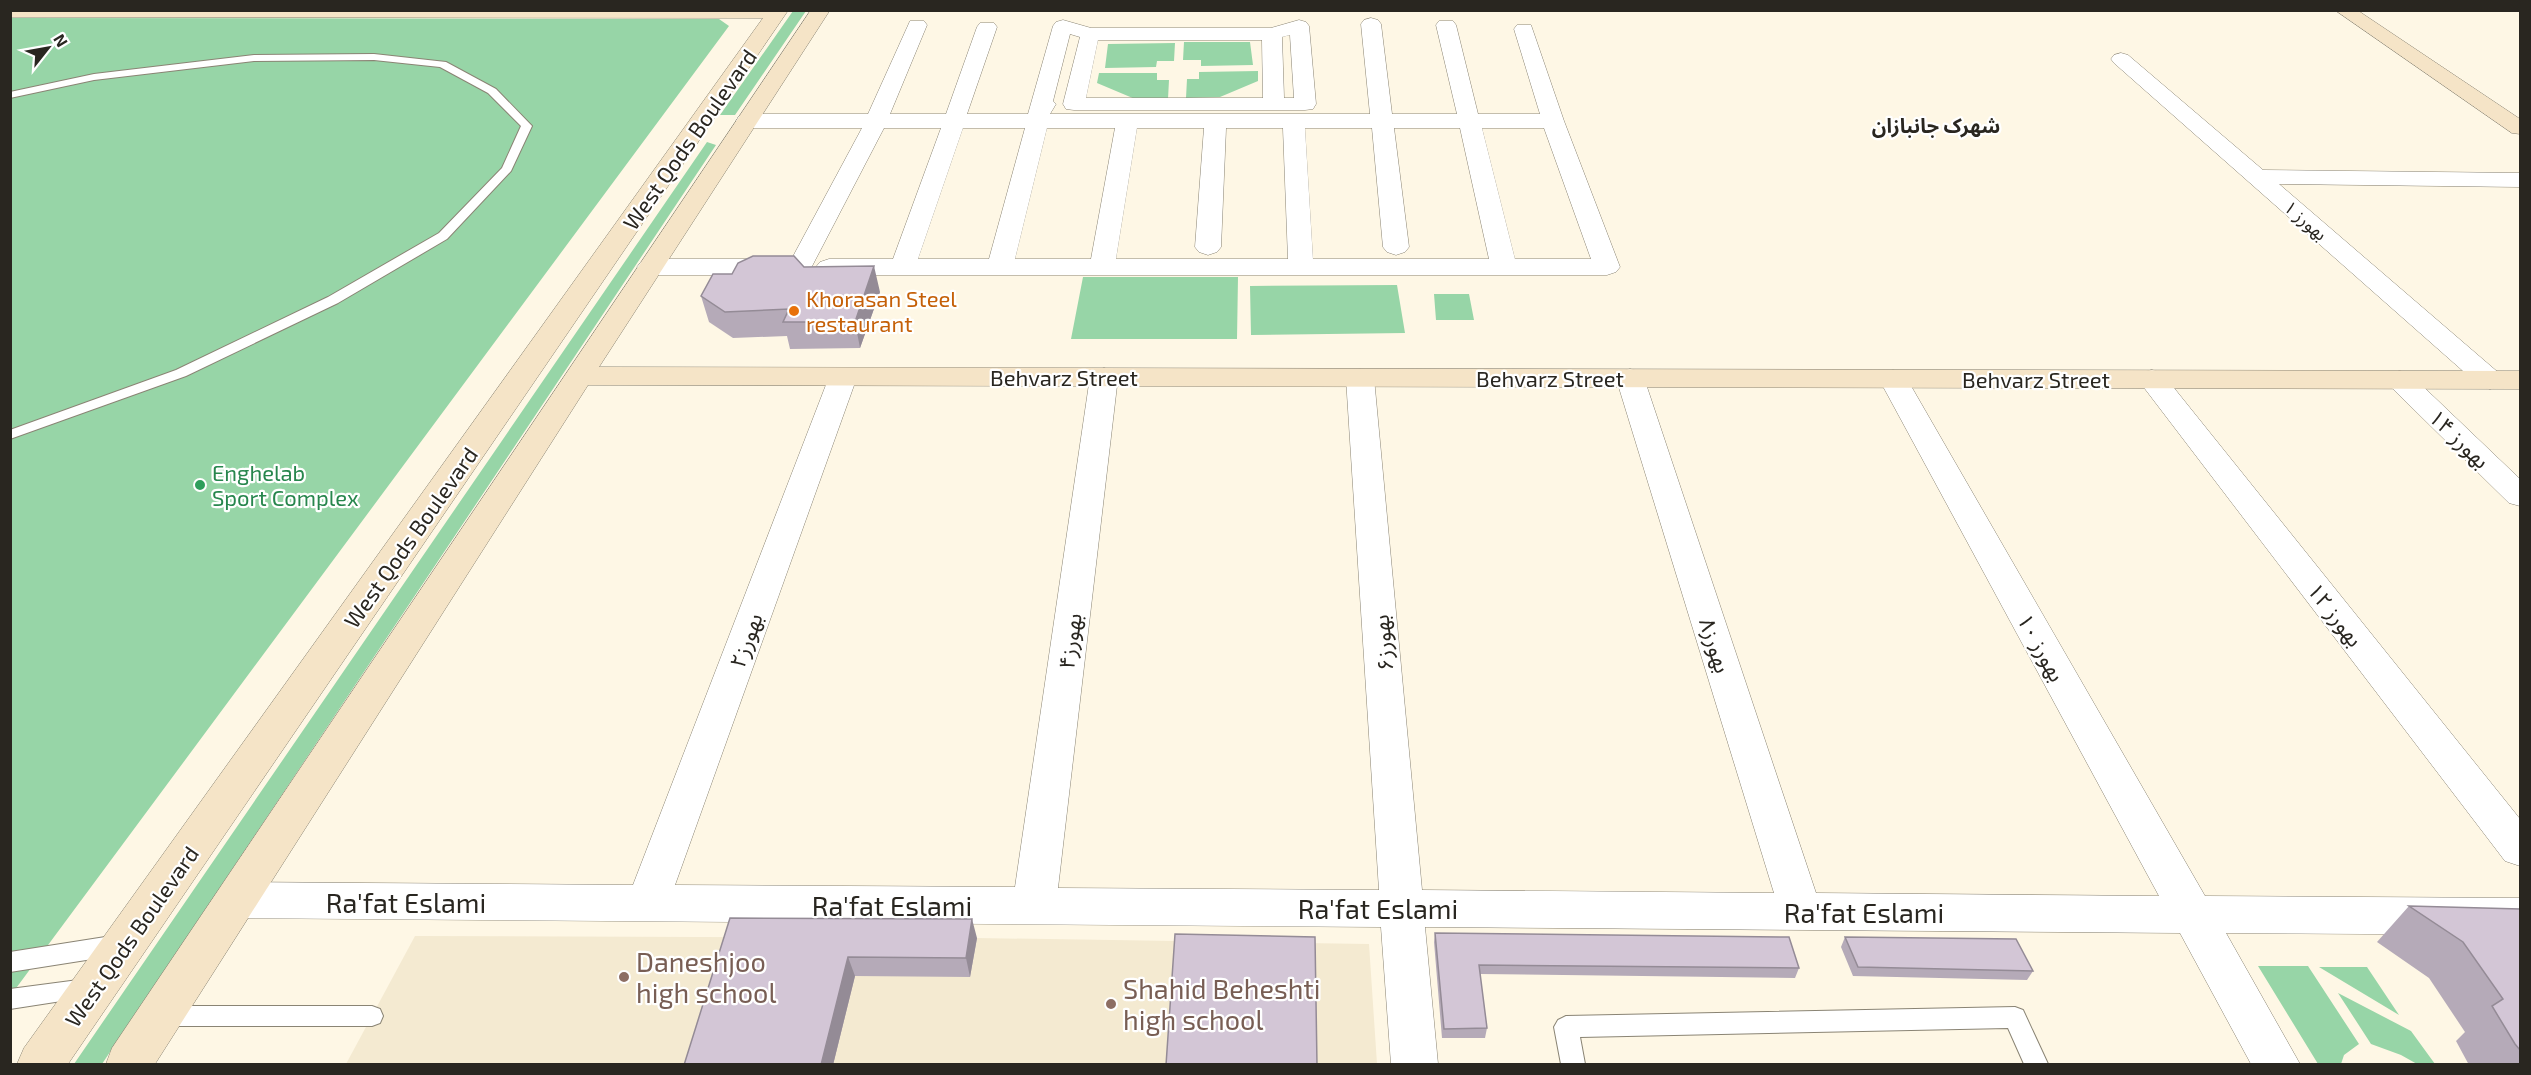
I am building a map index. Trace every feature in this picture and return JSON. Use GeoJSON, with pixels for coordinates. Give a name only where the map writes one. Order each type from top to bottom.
{"type":"FeatureCollection","features":[{"type":"Feature","properties":{"kind":"main road","name":"West Qods Boulevard"},"geometry":{"type":"LineString","coordinates":[[129,1065],[650,267],[821,10]]}},
{"type":"Feature","properties":{"kind":"main road"},"geometry":{"type":"LineString","coordinates":[[2344,10],[2520,128]]}},
{"type":"Feature","properties":{"kind":"main road"},"geometry":{"type":"LineString","coordinates":[[10,11],[778,11]]}},
{"type":"Feature","properties":{"kind":"main road","name":"West Qods Boulevard"},"geometry":{"type":"LineString","coordinates":[[41,1065],[778,11]]}},
{"type":"Feature","properties":{"kind":"main road"},"geometry":{"type":"LineString","coordinates":[[695,131],[744,125]]}},
{"type":"Feature","properties":{"kind":"main road","name":"Behvarz Street"},"geometry":{"type":"LineString","coordinates":[[579,376],[2520,380]]}},
{"type":"Feature","properties":{"kind":"street"},"geometry":{"type":"LineString","coordinates":[[1179,34],[1183,10]]}},
{"type":"Feature","properties":{"kind":"street"},"geometry":{"type":"LineString","coordinates":[[1371,24],[1396,248]]}},
{"type":"Feature","properties":{"kind":"street"},"geometry":{"type":"LineString","coordinates":[[800,267],[876,121],[917,25]]}},
{"type":"Feature","properties":{"kind":"street"},"geometry":{"type":"LineString","coordinates":[[1446,25],[1504,267]]}},
{"type":"Feature","properties":{"kind":"street"},"geometry":{"type":"LineString","coordinates":[[744,125],[956,121],[1040,112],[1074,104],[1305,104],[1299,26],[1272,34],[1090,34],[1063,26],[1040,112],[1000,267]]}},
{"type":"Feature","properties":{"kind":"street"},"geometry":{"type":"LineString","coordinates":[[903,267],[987,27]]}},
{"type":"Feature","properties":{"kind":"street"},"geometry":{"type":"LineString","coordinates":[[650,267],[1607,267],[1553,121],[1524,29]]}},
{"type":"Feature","properties":{"kind":"street"},"geometry":{"type":"LineString","coordinates":[[1074,104],[1090,34]]}},
{"type":"Feature","properties":{"kind":"street"},"geometry":{"type":"LineString","coordinates":[[1272,34],[1274,104]]}},
{"type":"Feature","properties":{"kind":"street","name":"بهورز ۱"},"geometry":{"type":"LineString","coordinates":[[2121,59],[2490,380]]}},
{"type":"Feature","properties":{"kind":"street"},"geometry":{"type":"LineString","coordinates":[[1040,112],[1127,121],[1553,121]]}},
{"type":"Feature","properties":{"kind":"street"},"geometry":{"type":"LineString","coordinates":[[1102,267],[1127,121]]}},
{"type":"Feature","properties":{"kind":"street"},"geometry":{"type":"LineString","coordinates":[[1208,247],[1215,121]]}},
{"type":"Feature","properties":{"kind":"street"},"geometry":{"type":"LineString","coordinates":[[1294,121],[1301,267]]}},
{"type":"Feature","properties":{"kind":"street"},"geometry":{"type":"LineString","coordinates":[[2258,177],[2520,180]]}},
{"type":"Feature","properties":{"kind":"street","name":"بهورز۲"},"geometry":{"type":"LineString","coordinates":[[647,903],[843,377]]}},
{"type":"Feature","properties":{"kind":"street","name":"بهورز۴"},"geometry":{"type":"LineString","coordinates":[[1034,906],[1104,377]]}},
{"type":"Feature","properties":{"kind":"street","name":"بهورز۶"},"geometry":{"type":"LineString","coordinates":[[1360,378],[1414,1065]]}},
{"type":"Feature","properties":{"kind":"street","name":"بهورز۸"},"geometry":{"type":"LineString","coordinates":[[1630,378],[1801,912]]}},
{"type":"Feature","properties":{"kind":"street","name":"بهورز ۱۰"},"geometry":{"type":"LineString","coordinates":[[1893,379],[2276,1065]]}},
{"type":"Feature","properties":{"kind":"street","name":"بهورز ۱۲"},"geometry":{"type":"LineString","coordinates":[[2152,379],[2520,849]]}},
{"type":"Feature","properties":{"kind":"street","name":"بهورز ۱۴"},"geometry":{"type":"LineString","coordinates":[[2400,380],[2520,496]]}},
{"type":"Feature","properties":{"kind":"street","name":"Ra'fat Eslami"},"geometry":{"type":"LineString","coordinates":[[236,900],[2520,917]]}},
{"type":"Feature","properties":{"kind":"lane"},"geometry":{"type":"LineString","coordinates":[[10,95],[94,77],[254,58],[374,57],[442,64],[492,91],[527,126],[507,169],[443,236],[333,300],[181,373],[10,435]]}},
{"type":"Feature","properties":{"kind":"lane"},"geometry":{"type":"LineString","coordinates":[[10,962],[124,944]]}},
{"type":"Feature","properties":{"kind":"lane"},"geometry":{"type":"LineString","coordinates":[[10,999],[95,987]]}},
{"type":"Feature","properties":{"kind":"lane"},"geometry":{"type":"LineString","coordinates":[[160,1016],[372,1016]]}},
{"type":"Feature","properties":{"kind":"lane"},"geometry":{"type":"LineString","coordinates":[[1573,1065],[1566,1027],[2015,1017],[2036,1065]]}},
{"type":"Feature","properties":{"kind":"shaded area"},"geometry":{"type":"Polygon","coordinates":[[[415,936],[977,938],[1369,944],[1377,1064],[346,1064],[415,936]]]}},
{"type":"Feature","properties":{"kind":"green space"},"geometry":{"type":"Polygon","coordinates":[[[793,11],[806,11],[735,115],[720,115],[793,11]]]}},
{"type":"Feature","properties":{"kind":"green space","name":"Enghelab Sport Complex"},"geometry":{"type":"Polygon","coordinates":[[[11,18],[719,19],[729,26],[11,995],[11,18]]]}},
{"type":"Feature","properties":{"kind":"green space"},"geometry":{"type":"Polygon","coordinates":[[[1184,42],[1250,42],[1253,65],[1201,66],[1201,60],[1183,60],[1184,42]]]}},
{"type":"Feature","properties":{"kind":"green space"},"geometry":{"type":"Polygon","coordinates":[[[1175,43],[1174,61],[1157,61],[1156,67],[1105,68],[1108,44],[1175,43]]]}},
{"type":"Feature","properties":{"kind":"green space"},"geometry":{"type":"Polygon","coordinates":[[[1258,71],[1258,81],[1220,97],[1186,98],[1187,79],[1199,79],[1199,72],[1258,71]]]}},
{"type":"Feature","properties":{"kind":"green space"},"geometry":{"type":"Polygon","coordinates":[[[1099,73],[1157,73],[1157,80],[1169,80],[1168,99],[1135,99],[1097,83],[1099,73]]]}},
{"type":"Feature","properties":{"kind":"green space"},"geometry":{"type":"Polygon","coordinates":[[[707,142],[716,145],[102,1064],[74,1064],[707,142]]]}},
{"type":"Feature","properties":{"kind":"green space"},"geometry":{"type":"Polygon","coordinates":[[[1083,277],[1238,277],[1237,339],[1071,339],[1083,277]]]}},
{"type":"Feature","properties":{"kind":"green space"},"geometry":{"type":"Polygon","coordinates":[[[1397,285],[1405,333],[1251,335],[1250,286],[1397,285]]]}},
{"type":"Feature","properties":{"kind":"green space"},"geometry":{"type":"Polygon","coordinates":[[[1434,294],[1469,294],[1474,320],[1436,320],[1434,294]]]}},
{"type":"Feature","properties":{"kind":"green space"},"geometry":{"type":"Polygon","coordinates":[[[2258,966],[2308,966],[2359,1044],[2344,1055],[2341,1064],[2318,1064],[2258,966]]]}},
{"type":"Feature","properties":{"kind":"green space"},"geometry":{"type":"Polygon","coordinates":[[[2319,967],[2367,967],[2399,1015],[2319,967]]]}},
{"type":"Feature","properties":{"kind":"green space"},"geometry":{"type":"Polygon","coordinates":[[[2338,993],[2411,1031],[2435,1064],[2417,1064],[2401,1055],[2371,1044],[2338,993]]]}},
{"type":"Feature","properties":{"kind":"building"},"geometry":{"type":"Polygon","coordinates":[[[753,256],[794,256],[804,267],[874,266],[855,322],[783,322],[789,309],[725,312],[701,296],[713,274],[732,274],[738,263],[753,256]]]}},
{"type":"Feature","properties":{"kind":"building"},"geometry":{"type":"Polygon","coordinates":[[[2409,906],[2520,909],[2520,1050],[2492,1006],[2503,999],[2463,942],[2409,906]]]}},
{"type":"Feature","properties":{"kind":"building"},"geometry":{"type":"Polygon","coordinates":[[[730,918],[972,919],[966,958],[848,957],[821,1065],[684,1065],[730,918]]]}},
{"type":"Feature","properties":{"kind":"building"},"geometry":{"type":"Polygon","coordinates":[[[1435,933],[1789,937],[1799,968],[1479,965],[1487,1028],[1444,1029],[1435,933]]]}},
{"type":"Feature","properties":{"kind":"building"},"geometry":{"type":"Polygon","coordinates":[[[1175,934],[1315,937],[1317,1065],[1166,1065],[1175,934]]]}},
{"type":"Feature","properties":{"kind":"building"},"geometry":{"type":"Polygon","coordinates":[[[1845,937],[2016,939],[2033,971],[1858,967],[1845,937]]]}},
{"type":"Feature","properties":{"kind":"place","name":"Khorasan Steel restaurant"},"geometry":{"type":"Point","coordinates":[794,311]}},
{"type":"Feature","properties":{"kind":"place","name":"Enghelab Sport Complex"},"geometry":{"type":"Point","coordinates":[200,485]}},
{"type":"Feature","properties":{"kind":"place","name":"Daneshjoo high school"},"geometry":{"type":"Point","coordinates":[624,977]}},
{"type":"Feature","properties":{"kind":"place","name":"Shahid Beheshti high school"},"geometry":{"type":"Point","coordinates":[1111,1004]}},
{"type":"Feature","properties":{"kind":"district","name":"شهرک جانبازان"},"geometry":{"type":"Point","coordinates":[1936,125]}}]}
